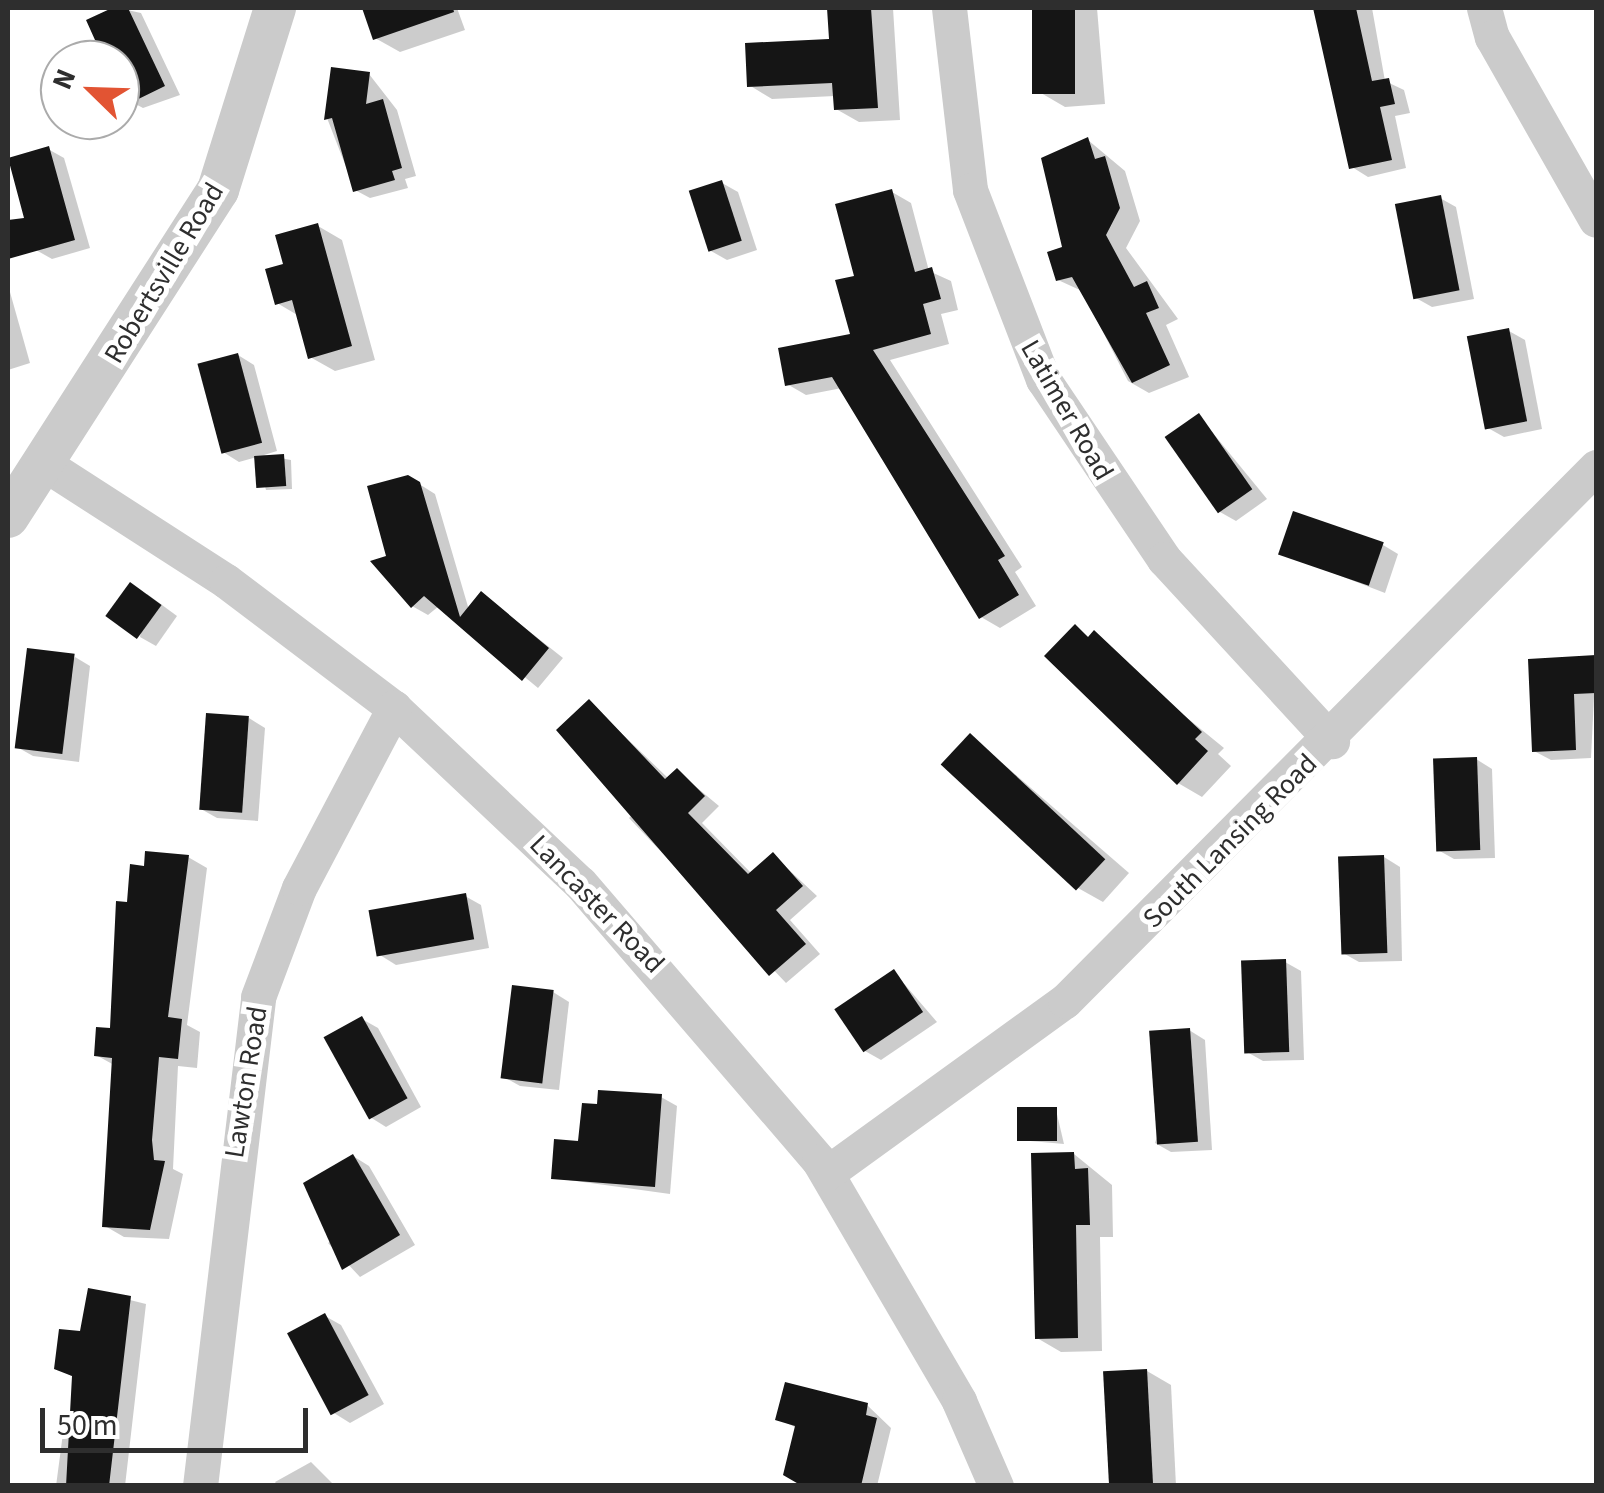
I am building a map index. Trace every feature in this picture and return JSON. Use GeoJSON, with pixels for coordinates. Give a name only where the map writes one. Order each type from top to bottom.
{"type":"FeatureCollection","features":[{"type":"Feature","properties":{"kind":"street","name":"Robertsville Road"},"geometry":{"type":"LineString","coordinates":[[8,517],[218,190],[274,8]]}},
{"type":"Feature","properties":{"kind":"street","name":"Latimer Road"},"geometry":{"type":"LineString","coordinates":[[948,8],[970,190],[1043,379],[1164,559],[1332,742]]}},
{"type":"Feature","properties":{"kind":"street"},"geometry":{"type":"LineString","coordinates":[[1484,8],[1492,38],[1596,220]]}},
{"type":"Feature","properties":{"kind":"street","name":"Lancaster Road"},"geometry":{"type":"LineString","coordinates":[[43,463],[226,581],[394,708],[644,952],[827,1173],[959,1401],[996,1486]]}},
{"type":"Feature","properties":{"kind":"street","name":"South Lansing Road"},"geometry":{"type":"LineString","coordinates":[[827,1173],[1066,1001],[1332,742],[1596,467]]}},
{"type":"Feature","properties":{"kind":"street","name":"Lawton Road"},"geometry":{"type":"LineString","coordinates":[[200,1486],[258,997],[299,888],[394,708]]}},
{"type":"Feature","properties":{"kind":"building"},"geometry":{"type":"Polygon","coordinates":[[[112,8],[128,8],[165,86],[140,98],[140,40],[95,40],[86,20],[112,8]]]}},
{"type":"Feature","properties":{"kind":"building"},"geometry":{"type":"Polygon","coordinates":[[[362,8],[453,8],[454,12],[373,40],[362,8]]]}},
{"type":"Feature","properties":{"kind":"building"},"geometry":{"type":"Polygon","coordinates":[[[827,8],[871,8],[878,108],[834,110],[832,83],[747,87],[745,43],[829,39],[827,8]]]}},
{"type":"Feature","properties":{"kind":"building"},"geometry":{"type":"Polygon","coordinates":[[[1032,8],[1075,8],[1075,94],[1032,94],[1032,8]]]}},
{"type":"Feature","properties":{"kind":"building"},"geometry":{"type":"Polygon","coordinates":[[[1313,8],[1356,8],[1372,81],[1389,78],[1395,104],[1380,107],[1392,160],[1349,169],[1313,8]]]}},
{"type":"Feature","properties":{"kind":"building"},"geometry":{"type":"Polygon","coordinates":[[[331,67],[370,72],[366,104],[383,99],[402,168],[392,171],[395,180],[353,192],[332,118],[324,120],[331,67]]]}},
{"type":"Feature","properties":{"kind":"building"},"geometry":{"type":"Polygon","coordinates":[[[1088,137],[1095,159],[1105,156],[1120,208],[1106,235],[1134,287],[1147,281],[1159,308],[1146,313],[1170,365],[1132,383],[1072,277],[1056,281],[1047,252],[1062,247],[1041,158],[1088,137]]]}},
{"type":"Feature","properties":{"kind":"building"},"geometry":{"type":"Polygon","coordinates":[[[49,146],[75,240],[8,259],[8,220],[24,218],[8,158],[49,146]]]}},
{"type":"Feature","properties":{"kind":"building"},"geometry":{"type":"Polygon","coordinates":[[[722,180],[742,241],[708,252],[689,191],[722,180]]]}},
{"type":"Feature","properties":{"kind":"building"},"geometry":{"type":"Polygon","coordinates":[[[892,189],[915,272],[932,267],[941,299],[923,304],[931,334],[873,350],[1005,556],[998,560],[1019,595],[979,619],[832,377],[785,386],[778,348],[850,334],[835,280],[854,276],[835,204],[892,189]]]}},
{"type":"Feature","properties":{"kind":"building"},"geometry":{"type":"Polygon","coordinates":[[[1441,195],[1460,290],[1413,299],[1395,204],[1441,195]]]}},
{"type":"Feature","properties":{"kind":"building"},"geometry":{"type":"Polygon","coordinates":[[[318,223],[352,346],[308,359],[292,300],[275,305],[265,269],[283,264],[275,235],[318,223]]]}},
{"type":"Feature","properties":{"kind":"building"},"geometry":{"type":"Polygon","coordinates":[[[1509,328],[1527,421],[1485,429],[1467,336],[1509,328]]]}},
{"type":"Feature","properties":{"kind":"building"},"geometry":{"type":"Polygon","coordinates":[[[238,353],[262,443],[222,454],[197,364],[238,353]]]}},
{"type":"Feature","properties":{"kind":"building"},"geometry":{"type":"Polygon","coordinates":[[[1199,413],[1252,489],[1218,513],[1165,437],[1199,413]]]}},
{"type":"Feature","properties":{"kind":"building"},"geometry":{"type":"Polygon","coordinates":[[[284,454],[286,486],[256,488],[254,456],[284,454]]]}},
{"type":"Feature","properties":{"kind":"building"},"geometry":{"type":"Polygon","coordinates":[[[408,475],[420,482],[460,617],[481,591],[549,648],[522,681],[424,596],[411,608],[370,561],[386,556],[367,486],[408,475]]]}},
{"type":"Feature","properties":{"kind":"building"},"geometry":{"type":"Polygon","coordinates":[[[1293,511],[1384,542],[1369,586],[1278,554],[1293,511]]]}},
{"type":"Feature","properties":{"kind":"building"},"geometry":{"type":"Polygon","coordinates":[[[130,582],[162,605],[137,639],[105,616],[130,582]]]}},
{"type":"Feature","properties":{"kind":"building"},"geometry":{"type":"Polygon","coordinates":[[[1075,624],[1088,637],[1094,630],[1202,732],[1195,739],[1208,751],[1177,785],[1044,656],[1075,624]]]}},
{"type":"Feature","properties":{"kind":"building"},"geometry":{"type":"Polygon","coordinates":[[[27,648],[75,654],[62,754],[15,748],[27,648]]]}},
{"type":"Feature","properties":{"kind":"building"},"geometry":{"type":"Polygon","coordinates":[[[1596,655],[1596,693],[1574,694],[1576,750],[1532,752],[1528,659],[1596,655]]]}},
{"type":"Feature","properties":{"kind":"building"},"geometry":{"type":"Polygon","coordinates":[[[589,699],[665,779],[677,768],[705,796],[688,813],[748,874],[773,852],[803,886],[776,910],[806,944],[769,976],[556,730],[589,699]]]}},
{"type":"Feature","properties":{"kind":"building"},"geometry":{"type":"Polygon","coordinates":[[[206,713],[249,716],[242,813],[199,810],[206,713]]]}},
{"type":"Feature","properties":{"kind":"building"},"geometry":{"type":"Polygon","coordinates":[[[970,733],[1105,859],[1076,891],[941,764],[970,733]]]}},
{"type":"Feature","properties":{"kind":"building"},"geometry":{"type":"Polygon","coordinates":[[[1477,757],[1480,850],[1436,851],[1433,759],[1477,757]]]}},
{"type":"Feature","properties":{"kind":"building"},"geometry":{"type":"Polygon","coordinates":[[[145,851],[189,855],[168,1017],[182,1019],[178,1059],[159,1057],[152,1140],[154,1160],[165,1161],[150,1230],[102,1227],[112,1058],[94,1056],[96,1027],[110,1028],[116,901],[127,902],[130,864],[144,866],[145,851]]]}},
{"type":"Feature","properties":{"kind":"building"},"geometry":{"type":"Polygon","coordinates":[[[1384,855],[1387,953],[1341,955],[1338,857],[1384,855]]]}},
{"type":"Feature","properties":{"kind":"building"},"geometry":{"type":"Polygon","coordinates":[[[466,893],[474,939],[377,956],[369,910],[466,893]]]}},
{"type":"Feature","properties":{"kind":"building"},"geometry":{"type":"Polygon","coordinates":[[[1286,959],[1289,1052],[1244,1054],[1241,961],[1286,959]]]}},
{"type":"Feature","properties":{"kind":"building"},"geometry":{"type":"Polygon","coordinates":[[[894,969],[923,1012],[863,1052],[834,1009],[894,969]]]}},
{"type":"Feature","properties":{"kind":"building"},"geometry":{"type":"Polygon","coordinates":[[[512,985],[554,990],[542,1083],[501,1078],[512,985]]]}},
{"type":"Feature","properties":{"kind":"building"},"geometry":{"type":"Polygon","coordinates":[[[362,1016],[408,1098],[369,1120],[324,1037],[362,1016]]]}},
{"type":"Feature","properties":{"kind":"building"},"geometry":{"type":"Polygon","coordinates":[[[1190,1028],[1198,1142],[1157,1145],[1149,1031],[1190,1028]]]}},
{"type":"Feature","properties":{"kind":"building"},"geometry":{"type":"Polygon","coordinates":[[[598,1090],[662,1094],[655,1187],[551,1179],[554,1139],[578,1141],[582,1103],[597,1104],[598,1090]]]}},
{"type":"Feature","properties":{"kind":"building"},"geometry":{"type":"Polygon","coordinates":[[[1017,1107],[1057,1107],[1057,1141],[1017,1141],[1017,1107]]]}},
{"type":"Feature","properties":{"kind":"building"},"geometry":{"type":"Polygon","coordinates":[[[1074,1152],[1075,1169],[1088,1168],[1090,1225],[1076,1225],[1078,1338],[1035,1339],[1031,1153],[1074,1152]]]}},
{"type":"Feature","properties":{"kind":"building"},"geometry":{"type":"Polygon","coordinates":[[[353,1154],[400,1235],[342,1270],[303,1183],[353,1154]]]}},
{"type":"Feature","properties":{"kind":"building"},"geometry":{"type":"Polygon","coordinates":[[[88,1288],[131,1296],[109,1486],[66,1486],[72,1376],[54,1369],[59,1329],[80,1331],[88,1288]]]}},
{"type":"Feature","properties":{"kind":"building"},"geometry":{"type":"Polygon","coordinates":[[[325,1313],[369,1395],[331,1415],[287,1333],[325,1313]]]}},
{"type":"Feature","properties":{"kind":"building"},"geometry":{"type":"Polygon","coordinates":[[[1147,1369],[1153,1486],[1109,1486],[1103,1371],[1147,1369]]]}},
{"type":"Feature","properties":{"kind":"building"},"geometry":{"type":"Polygon","coordinates":[[[785,1382],[868,1403],[866,1415],[877,1418],[861,1486],[802,1486],[783,1475],[795,1426],[775,1420],[785,1382]]]}}]}
